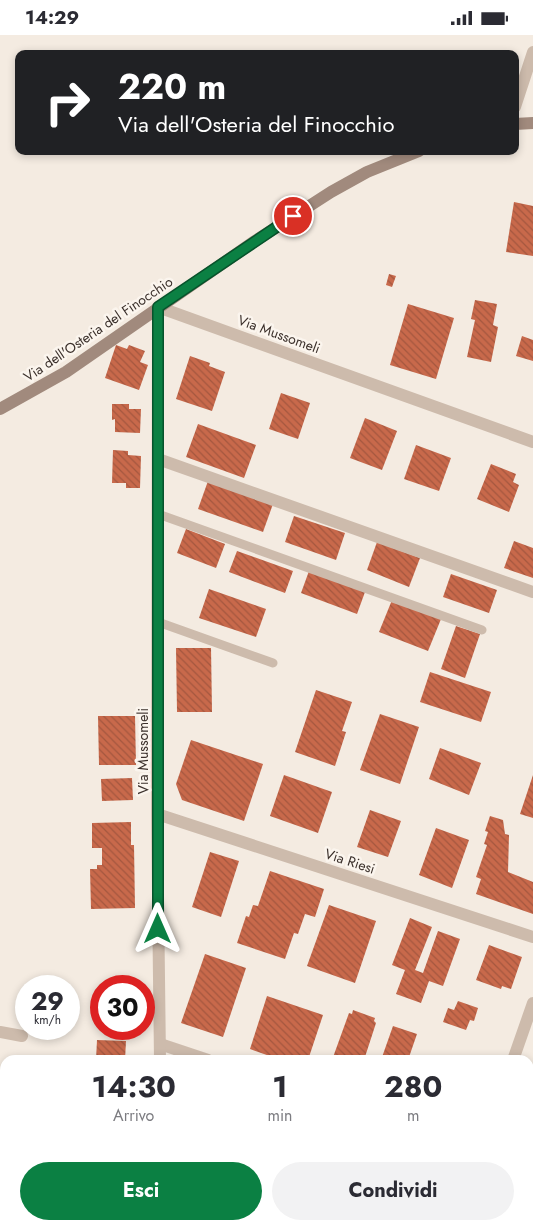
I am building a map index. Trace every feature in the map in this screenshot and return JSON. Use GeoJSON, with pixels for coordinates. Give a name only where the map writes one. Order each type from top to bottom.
{"type":"FeatureCollection","features":[{"type":"Feature","properties":{"kind":"street"},"geometry":{"type":"LineString","coordinates":[[519,95],[533,51]]}},
{"type":"Feature","properties":{"kind":"street"},"geometry":{"type":"LineString","coordinates":[[519,124],[533,123]]}},
{"type":"Feature","properties":{"kind":"street","name":"Via dell'Osteria del Finocchio"},"geometry":{"type":"LineString","coordinates":[[0,409],[58,378],[158,307],[330,192],[367,172],[409,155]]}},
{"type":"Feature","properties":{"kind":"street","name":"Via Mussomeli"},"geometry":{"type":"LineString","coordinates":[[160,1055],[158,307],[533,442]]}},
{"type":"Feature","properties":{"kind":"street"},"geometry":{"type":"LineString","coordinates":[[158,459],[533,592]]}},
{"type":"Feature","properties":{"kind":"street","name":"Via Riesi"},"geometry":{"type":"LineString","coordinates":[[158,814],[533,937]]}},
{"type":"Feature","properties":{"kind":"street"},"geometry":{"type":"LineString","coordinates":[[515,1055],[533,1003]]}},
{"type":"Feature","properties":{"kind":"street"},"geometry":{"type":"LineString","coordinates":[[0,1033],[15,1035]]}},
{"type":"Feature","properties":{"kind":"street"},"geometry":{"type":"LineString","coordinates":[[160,1043],[194,1055]]}},
{"type":"Feature","properties":{"kind":"lane"},"geometry":{"type":"LineString","coordinates":[[158,514],[482,629]]}},
{"type":"Feature","properties":{"kind":"lane"},"geometry":{"type":"LineString","coordinates":[[158,621],[273,663]]}},
{"type":"Feature","properties":{"kind":"building"},"geometry":{"type":"Polygon","coordinates":[[[514,202],[533,206],[533,256],[506,252],[514,202]]]}},
{"type":"Feature","properties":{"kind":"building"},"geometry":{"type":"Polygon","coordinates":[[[389,274],[396,276],[392,287],[386,285],[389,274]]]}},
{"type":"Feature","properties":{"kind":"building"},"geometry":{"type":"Polygon","coordinates":[[[475,300],[497,304],[493,325],[498,327],[491,362],[467,357],[475,320],[471,319],[475,300]]]}},
{"type":"Feature","properties":{"kind":"building"},"geometry":{"type":"Polygon","coordinates":[[[408,304],[454,318],[436,379],[390,365],[408,304]]]}},
{"type":"Feature","properties":{"kind":"building"},"geometry":{"type":"Polygon","coordinates":[[[522,336],[533,340],[533,361],[516,356],[522,336]]]}},
{"type":"Feature","properties":{"kind":"building"},"geometry":{"type":"Polygon","coordinates":[[[116,345],[127,349],[129,345],[145,351],[140,362],[148,365],[139,390],[105,378],[116,345]]]}},
{"type":"Feature","properties":{"kind":"building"},"geometry":{"type":"Polygon","coordinates":[[[190,356],[210,363],[209,366],[225,372],[212,411],[176,399],[190,356]]]}},
{"type":"Feature","properties":{"kind":"building"},"geometry":{"type":"Polygon","coordinates":[[[281,393],[310,403],[298,439],[269,429],[281,393]]]}},
{"type":"Feature","properties":{"kind":"building"},"geometry":{"type":"Polygon","coordinates":[[[112,404],[129,404],[129,409],[141,409],[140,433],[115,432],[115,419],[112,420],[112,404]]]}},
{"type":"Feature","properties":{"kind":"building"},"geometry":{"type":"Polygon","coordinates":[[[365,418],[397,431],[382,470],[350,458],[365,418]]]}},
{"type":"Feature","properties":{"kind":"building"},"geometry":{"type":"Polygon","coordinates":[[[198,424],[256,445],[244,478],[186,457],[198,424]]]}},
{"type":"Feature","properties":{"kind":"building"},"geometry":{"type":"Polygon","coordinates":[[[416,445],[451,458],[439,491],[404,479],[416,445]]]}},
{"type":"Feature","properties":{"kind":"building"},"geometry":{"type":"Polygon","coordinates":[[[113,450],[128,451],[128,455],[141,456],[140,488],[126,488],[126,483],[112,483],[113,450]]]}},
{"type":"Feature","properties":{"kind":"building"},"geometry":{"type":"Polygon","coordinates":[[[491,464],[516,474],[513,482],[519,485],[509,512],[477,499],[491,464]]]}},
{"type":"Feature","properties":{"kind":"building"},"geometry":{"type":"Polygon","coordinates":[[[208,481],[273,504],[263,532],[198,509],[208,481]]]}},
{"type":"Feature","properties":{"kind":"building"},"geometry":{"type":"Polygon","coordinates":[[[294,516],[345,533],[336,560],[285,542],[294,516]]]}},
{"type":"Feature","properties":{"kind":"building"},"geometry":{"type":"Polygon","coordinates":[[[186,529],[225,544],[216,568],[177,553],[186,529]]]}},
{"type":"Feature","properties":{"kind":"building"},"geometry":{"type":"Polygon","coordinates":[[[514,541],[533,548],[533,578],[504,568],[514,541]]]}},
{"type":"Feature","properties":{"kind":"building"},"geometry":{"type":"Polygon","coordinates":[[[377,542],[420,558],[409,587],[367,570],[377,542]]]}},
{"type":"Feature","properties":{"kind":"building"},"geometry":{"type":"Polygon","coordinates":[[[237,551],[293,571],[285,593],[229,572],[237,551]]]}},
{"type":"Feature","properties":{"kind":"building"},"geometry":{"type":"Polygon","coordinates":[[[309,571],[365,592],[357,614],[301,593],[309,571]]]}},
{"type":"Feature","properties":{"kind":"building"},"geometry":{"type":"Polygon","coordinates":[[[451,574],[497,590],[489,613],[443,597],[451,574]]]}},
{"type":"Feature","properties":{"kind":"building"},"geometry":{"type":"Polygon","coordinates":[[[209,589],[266,609],[256,637],[199,618],[209,589]]]}},
{"type":"Feature","properties":{"kind":"building"},"geometry":{"type":"Polygon","coordinates":[[[392,600],[441,619],[428,651],[379,632],[392,600]]]}},
{"type":"Feature","properties":{"kind":"building"},"geometry":{"type":"Polygon","coordinates":[[[456,626],[480,634],[465,678],[441,669],[456,626]]]}},
{"type":"Feature","properties":{"kind":"building"},"geometry":{"type":"Polygon","coordinates":[[[176,648],[211,648],[212,712],[177,712],[176,648]]]}},
{"type":"Feature","properties":{"kind":"building"},"geometry":{"type":"Polygon","coordinates":[[[430,672],[491,692],[481,722],[420,702],[430,672]]]}},
{"type":"Feature","properties":{"kind":"building"},"geometry":{"type":"Polygon","coordinates":[[[316,690],[352,702],[342,731],[346,732],[335,766],[295,752],[316,690]]]}},
{"type":"Feature","properties":{"kind":"building"},"geometry":{"type":"Polygon","coordinates":[[[380,714],[419,727],[400,784],[360,770],[380,714]]]}},
{"type":"Feature","properties":{"kind":"building"},"geometry":{"type":"Polygon","coordinates":[[[98,716],[135,716],[136,765],[99,765],[98,716]]]}},
{"type":"Feature","properties":{"kind":"building"},"geometry":{"type":"Polygon","coordinates":[[[191,740],[263,764],[244,821],[182,800],[176,784],[191,740]]]}},
{"type":"Feature","properties":{"kind":"building"},"geometry":{"type":"Polygon","coordinates":[[[440,748],[481,763],[469,795],[429,779],[440,748]]]}},
{"type":"Feature","properties":{"kind":"building"},"geometry":{"type":"Polygon","coordinates":[[[284,775],[332,792],[318,833],[270,816],[284,775]]]}},
{"type":"Feature","properties":{"kind":"building"},"geometry":{"type":"Polygon","coordinates":[[[533,775],[533,818],[520,814],[533,775]]]}},
{"type":"Feature","properties":{"kind":"building"},"geometry":{"type":"Polygon","coordinates":[[[132,778],[133,800],[102,801],[101,779],[132,778]]]}},
{"type":"Feature","properties":{"kind":"building"},"geometry":{"type":"Polygon","coordinates":[[[370,810],[401,821],[388,857],[357,847],[370,810]]]}},
{"type":"Feature","properties":{"kind":"building"},"geometry":{"type":"Polygon","coordinates":[[[490,816],[503,820],[505,834],[509,835],[508,872],[533,882],[533,914],[476,894],[481,879],[476,877],[487,845],[484,844],[488,832],[485,831],[490,816]]]}},
{"type":"Feature","properties":{"kind":"building"},"geometry":{"type":"Polygon","coordinates":[[[131,822],[131,845],[134,845],[135,908],[91,909],[90,869],[97,869],[97,865],[102,865],[102,848],[92,848],[92,823],[131,822]]]}},
{"type":"Feature","properties":{"kind":"building"},"geometry":{"type":"Polygon","coordinates":[[[436,828],[469,840],[452,888],[419,875],[436,828]]]}},
{"type":"Feature","properties":{"kind":"building"},"geometry":{"type":"Polygon","coordinates":[[[210,852],[239,861],[221,917],[192,907],[210,852]]]}},
{"type":"Feature","properties":{"kind":"building"},"geometry":{"type":"Polygon","coordinates":[[[270,871],[324,889],[315,917],[305,914],[298,934],[294,933],[285,959],[237,943],[246,916],[249,917],[253,905],[258,906],[270,871]]]}},
{"type":"Feature","properties":{"kind":"building"},"geometry":{"type":"Polygon","coordinates":[[[329,905],[376,921],[355,983],[307,966],[329,905]]]}},
{"type":"Feature","properties":{"kind":"building"},"geometry":{"type":"Polygon","coordinates":[[[410,918],[432,927],[415,970],[423,973],[438,931],[460,939],[443,986],[429,981],[421,1003],[396,994],[405,970],[392,965],[410,918]]]}},
{"type":"Feature","properties":{"kind":"building"},"geometry":{"type":"Polygon","coordinates":[[[489,945],[522,957],[511,989],[502,986],[501,989],[476,980],[489,945]]]}},
{"type":"Feature","properties":{"kind":"building"},"geometry":{"type":"Polygon","coordinates":[[[205,954],[246,968],[223,1037],[181,1023],[205,954]]]}},
{"type":"Feature","properties":{"kind":"building"},"geometry":{"type":"Polygon","coordinates":[[[267,996],[323,1015],[310,1055],[267,1055],[250,1049],[267,996]]]}},
{"type":"Feature","properties":{"kind":"building"},"geometry":{"type":"Polygon","coordinates":[[[458,1001],[478,1008],[474,1021],[470,1020],[466,1030],[443,1022],[448,1008],[454,1010],[458,1001]]]}},
{"type":"Feature","properties":{"kind":"building"},"geometry":{"type":"Polygon","coordinates":[[[353,1010],[375,1018],[374,1021],[376,1023],[366,1055],[334,1055],[349,1013],[352,1014],[353,1010]]]}},
{"type":"Feature","properties":{"kind":"building"},"geometry":{"type":"Polygon","coordinates":[[[393,1026],[417,1034],[410,1055],[383,1055],[393,1026]]]}},
{"type":"Feature","properties":{"kind":"building"},"geometry":{"type":"Polygon","coordinates":[[[97,1040],[126,1041],[125,1055],[96,1055],[97,1040]]]}},
{"type":"Feature","properties":{"kind":"route"},"geometry":{"type":"LineString","coordinates":[[158,929],[158,307],[293,216]]}}]}
